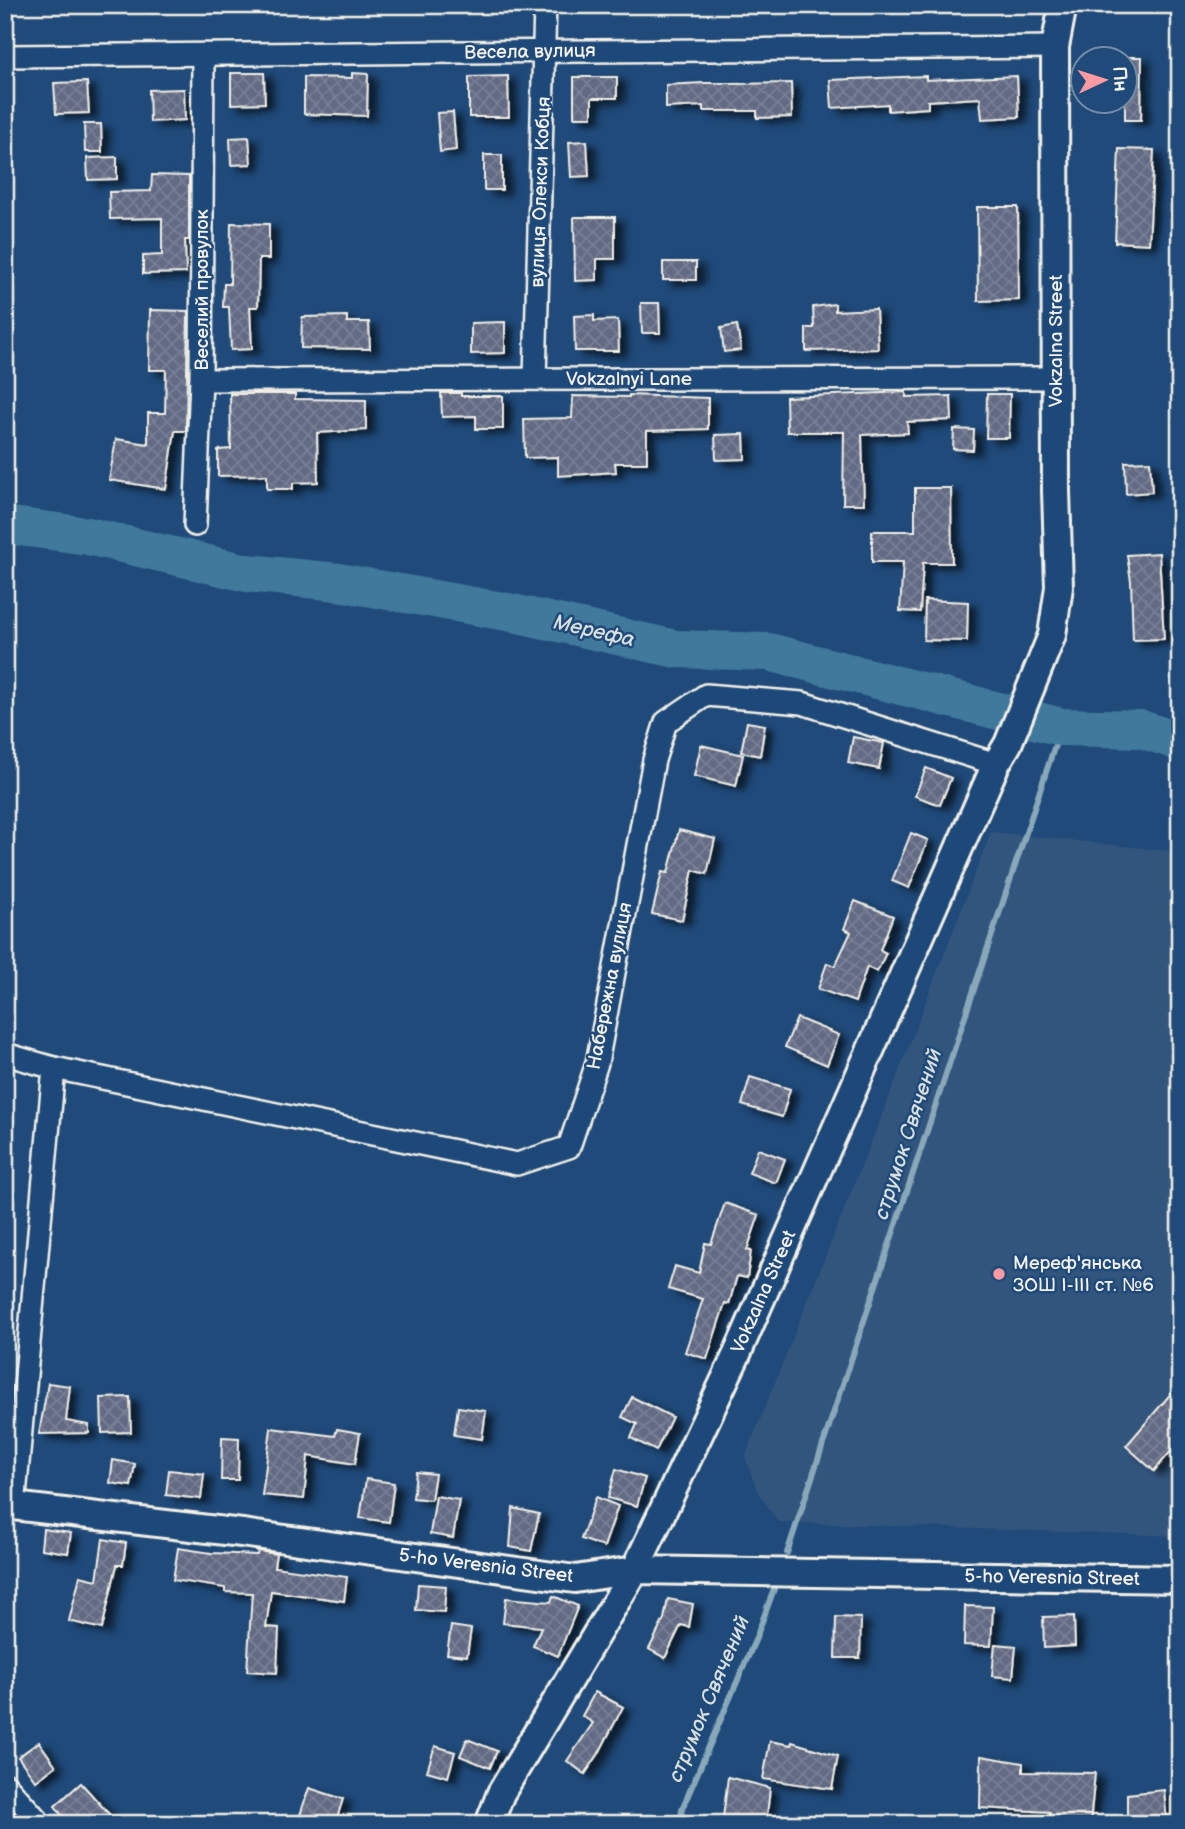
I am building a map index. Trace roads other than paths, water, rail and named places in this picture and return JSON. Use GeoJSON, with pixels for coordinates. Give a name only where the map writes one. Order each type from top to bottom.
{"type":"FeatureCollection","features":[{"type":"Feature","properties":{"kind":"street","name":"вулиця Олекси Кобця"},"geometry":{"type":"LineString","coordinates":[[535,379],[545,5]]}},
{"type":"Feature","properties":{"kind":"street","name":"Vokzalna Street"},"geometry":{"type":"LineString","coordinates":[[489,1824],[501,1793],[635,1570],[737,1354],[1052,635],[1059,587],[1055,47],[1063,5]]}},
{"type":"Feature","properties":{"kind":"street","name":"Весела вулиця"},"geometry":{"type":"LineString","coordinates":[[5,56],[1055,47]]}},
{"type":"Feature","properties":{"kind":"street","name":"Веселий провулок"},"geometry":{"type":"LineString","coordinates":[[195,525],[201,380],[203,55]]}},
{"type":"Feature","properties":{"kind":"street","name":"Vokzalnyi Lane"},"geometry":{"type":"LineString","coordinates":[[201,380],[1056,378]]}},
{"type":"Feature","properties":{"kind":"street","name":"Набережна вулиця"},"geometry":{"type":"LineString","coordinates":[[5,1054],[54,1068],[517,1164],[569,1147],[597,1063],[654,760],[666,722],[706,695],[802,702],[1002,754]]}},
{"type":"Feature","properties":{"kind":"street"},"geometry":{"type":"LineString","coordinates":[[10,1506],[54,1068]]}},
{"type":"Feature","properties":{"kind":"street","name":"5-ho Veresnia Street"},"geometry":{"type":"LineString","coordinates":[[10,1506],[256,1535],[575,1579],[635,1570],[1180,1579]]}},
{"type":"Feature","properties":{"kind":"street"},"geometry":{"type":"LineString","coordinates":[[5,1784],[41,1824]]}},
{"type":"Feature","properties":{"kind":"waterway","name":"Мерефа"},"geometry":{"type":"LineString","coordinates":[[5,525],[88,536],[247,573],[338,582],[513,613],[676,649],[769,652],[1061,727],[1141,729],[1180,742]]}},
{"type":"Feature","properties":{"kind":"waterway","name":"струмок Свячений"},"geometry":{"type":"LineString","coordinates":[[787,1553],[1061,727]]}},
{"type":"Feature","properties":{"kind":"waterway","name":"струмок Свячений"},"geometry":{"type":"LineString","coordinates":[[681,1824],[682,1809],[756,1638],[774,1589]]}},
{"type":"Feature","properties":{"kind":"place","name":"Мереф'янська ЗОШ І-ІІІ ст. №6"},"geometry":{"type":"Point","coordinates":[999,1274]}}]}
